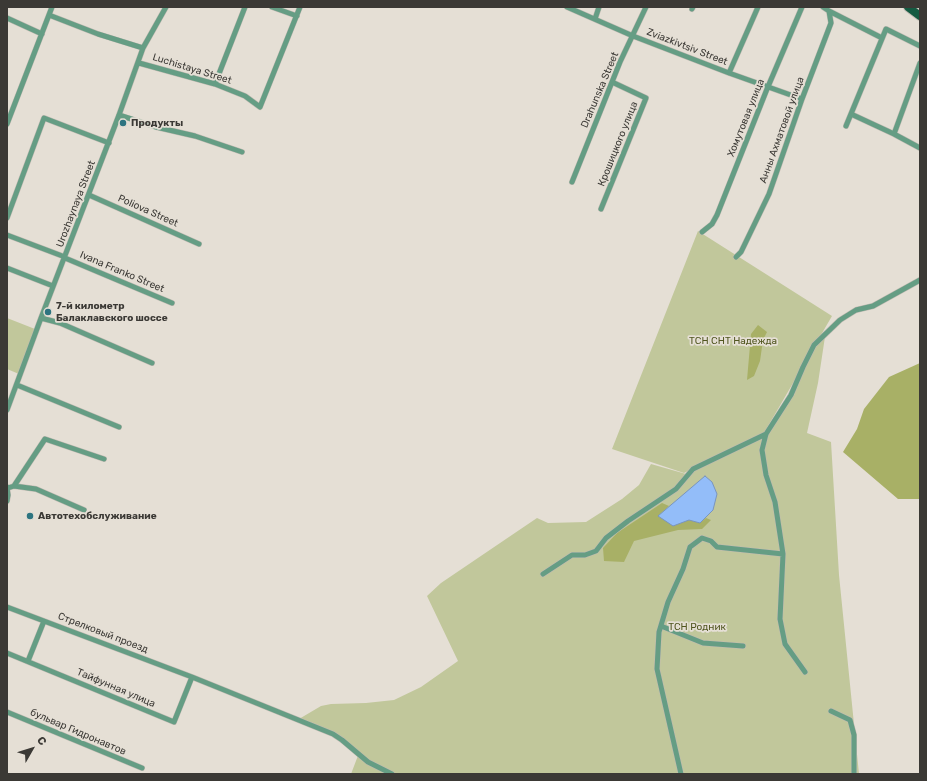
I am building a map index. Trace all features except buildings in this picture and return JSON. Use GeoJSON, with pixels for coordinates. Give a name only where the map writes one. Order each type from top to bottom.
{"type":"FeatureCollection","features":[{"type":"Feature","properties":{"kind":"main road"},"geometry":{"type":"LineString","coordinates":[[908,7],[920,16]]}},
{"type":"Feature","properties":{"kind":"street"},"geometry":{"type":"LineString","coordinates":[[7,124],[52,7]]}},
{"type":"Feature","properties":{"kind":"street","name":"Urozhaynaya Street"},"geometry":{"type":"LineString","coordinates":[[7,410],[53,286],[109,143],[139,63],[143,48],[166,7]]}},
{"type":"Feature","properties":{"kind":"street"},"geometry":{"type":"LineString","coordinates":[[215,84],[245,7]]}},
{"type":"Feature","properties":{"kind":"street"},"geometry":{"type":"LineString","coordinates":[[272,7],[297,16],[300,7]]}},
{"type":"Feature","properties":{"kind":"street","name":"Zviazkivtsiv Street"},"geometry":{"type":"LineString","coordinates":[[567,7],[633,36],[802,99]]}},
{"type":"Feature","properties":{"kind":"street"},"geometry":{"type":"LineString","coordinates":[[595,19],[599,7]]}},
{"type":"Feature","properties":{"kind":"street","name":"Drahunska Street"},"geometry":{"type":"LineString","coordinates":[[572,182],[612,82],[646,7]]}},
{"type":"Feature","properties":{"kind":"street"},"geometry":{"type":"LineString","coordinates":[[729,73],[758,7]]}},
{"type":"Feature","properties":{"kind":"street","name":"Хомутовая улица"},"geometry":{"type":"LineString","coordinates":[[702,232],[712,224],[717,215],[768,87],[802,7]]}},
{"type":"Feature","properties":{"kind":"street"},"geometry":{"type":"LineString","coordinates":[[823,7],[882,38]]}},
{"type":"Feature","properties":{"kind":"street","name":"Анны Ахматовой улица"},"geometry":{"type":"LineString","coordinates":[[736,257],[741,252],[769,194],[802,99],[831,23],[829,11]]}},
{"type":"Feature","properties":{"kind":"street"},"geometry":{"type":"LineString","coordinates":[[48,15],[98,34],[143,48]]}},
{"type":"Feature","properties":{"kind":"street","name":"Luchistaya Street"},"geometry":{"type":"LineString","coordinates":[[139,63],[215,84],[245,96],[260,107],[297,16]]}},
{"type":"Feature","properties":{"kind":"street"},"geometry":{"type":"LineString","coordinates":[[7,18],[42,34]]}},
{"type":"Feature","properties":{"kind":"street"},"geometry":{"type":"LineString","coordinates":[[846,126],[886,29],[920,46]]}},
{"type":"Feature","properties":{"kind":"street"},"geometry":{"type":"LineString","coordinates":[[894,134],[920,63]]}},
{"type":"Feature","properties":{"kind":"street","name":"Крошицкого улица"},"geometry":{"type":"LineString","coordinates":[[601,209],[646,98],[612,82]]}},
{"type":"Feature","properties":{"kind":"street"},"geometry":{"type":"LineString","coordinates":[[851,114],[920,148]]}},
{"type":"Feature","properties":{"kind":"street"},"geometry":{"type":"LineString","coordinates":[[119,115],[156,127],[195,136],[242,152]]}},
{"type":"Feature","properties":{"kind":"street"},"geometry":{"type":"LineString","coordinates":[[7,218],[44,118],[109,143]]}},
{"type":"Feature","properties":{"kind":"street","name":"Poliova Street"},"geometry":{"type":"LineString","coordinates":[[89,195],[199,244]]}},
{"type":"Feature","properties":{"kind":"street","name":"Ivana Franko Street"},"geometry":{"type":"LineString","coordinates":[[7,235],[172,303]]}},
{"type":"Feature","properties":{"kind":"street"},"geometry":{"type":"LineString","coordinates":[[7,268],[53,286]]}},
{"type":"Feature","properties":{"kind":"street"},"geometry":{"type":"LineString","coordinates":[[805,672],[785,644],[780,619],[783,554],[775,502],[766,475],[762,450],[766,434],[791,395],[814,345],[840,320],[856,310],[873,306],[920,280]]}},
{"type":"Feature","properties":{"kind":"street"},"geometry":{"type":"LineString","coordinates":[[41,318],[60,323],[152,363]]}},
{"type":"Feature","properties":{"kind":"street"},"geometry":{"type":"LineString","coordinates":[[17,385],[119,427]]}},
{"type":"Feature","properties":{"kind":"street"},"geometry":{"type":"LineString","coordinates":[[543,574],[572,555],[585,555],[596,551],[606,538],[676,489],[693,469],[766,434]]}},
{"type":"Feature","properties":{"kind":"street"},"geometry":{"type":"LineString","coordinates":[[14,486],[45,439],[104,459]]}},
{"type":"Feature","properties":{"kind":"street"},"geometry":{"type":"LineString","coordinates":[[7,501],[7,488],[14,486],[36,489],[84,510]]}},
{"type":"Feature","properties":{"kind":"street"},"geometry":{"type":"LineString","coordinates":[[681,774],[657,669],[659,632],[668,602],[683,569],[690,547],[702,538],[711,541],[718,546],[783,554]]}},
{"type":"Feature","properties":{"kind":"street","name":"Стрелковый проезд"},"geometry":{"type":"LineString","coordinates":[[7,608],[192,677],[333,734],[368,762],[392,774]]}},
{"type":"Feature","properties":{"kind":"street"},"geometry":{"type":"LineString","coordinates":[[28,661],[44,621]]}},
{"type":"Feature","properties":{"kind":"street"},"geometry":{"type":"LineString","coordinates":[[661,626],[703,643],[743,646]]}},
{"type":"Feature","properties":{"kind":"street","name":"Тайфунная улица"},"geometry":{"type":"LineString","coordinates":[[7,653],[174,722],[192,677]]}},
{"type":"Feature","properties":{"kind":"street"},"geometry":{"type":"LineString","coordinates":[[832,711],[850,720],[854,735],[854,774]]}},
{"type":"Feature","properties":{"kind":"street","name":"бульвар Гидронавтов"},"geometry":{"type":"LineString","coordinates":[[7,712],[142,768]]}},
{"type":"Feature","properties":{"kind":"green space","name":"ТСН СНТ Надежда"},"geometry":{"type":"Polygon","coordinates":[[[698,231],[832,316],[764,433],[684,473],[612,449],[698,231]]]}},
{"type":"Feature","properties":{"kind":"green space"},"geometry":{"type":"Polygon","coordinates":[[[7,318],[35,329],[19,374],[7,369],[7,318]]]}},
{"type":"Feature","properties":{"kind":"green space"},"geometry":{"type":"Polygon","coordinates":[[[758,325],[767,332],[763,340],[760,361],[754,376],[747,380],[751,334],[758,325]]]}},
{"type":"Feature","properties":{"kind":"green space","name":"ТСН Родник"},"geometry":{"type":"Polygon","coordinates":[[[826,330],[818,383],[807,433],[831,442],[839,575],[859,774],[351,774],[359,753],[336,734],[299,719],[321,706],[331,704],[366,703],[394,700],[421,687],[458,661],[427,596],[441,583],[537,518],[548,523],[586,522],[622,499],[639,485],[651,464],[686,474],[763,437],[826,330]]]}},
{"type":"Feature","properties":{"kind":"green space"},"geometry":{"type":"Polygon","coordinates":[[[920,363],[920,499],[898,499],[843,452],[857,429],[864,409],[889,377],[920,363]]]}},
{"type":"Feature","properties":{"kind":"green space"},"geometry":{"type":"Polygon","coordinates":[[[662,503],[669,506],[658,516],[700,523],[706,518],[711,520],[702,529],[678,530],[634,541],[624,562],[604,561],[603,548],[617,533],[662,503]]]}},
{"type":"Feature","properties":{"kind":"water"},"geometry":{"type":"Polygon","coordinates":[[[705,476],[712,482],[717,494],[713,510],[700,523],[689,520],[673,526],[658,516],[705,476]]]}},
{"type":"Feature","properties":{"kind":"place","name":"Продукты"},"geometry":{"type":"Point","coordinates":[123,123]}},
{"type":"Feature","properties":{"kind":"place","name":"7-й километр Балаклавского шоссе"},"geometry":{"type":"Point","coordinates":[48,312]}},
{"type":"Feature","properties":{"kind":"place","name":"Автотехобслуживание"},"geometry":{"type":"Point","coordinates":[30,516]}}]}
